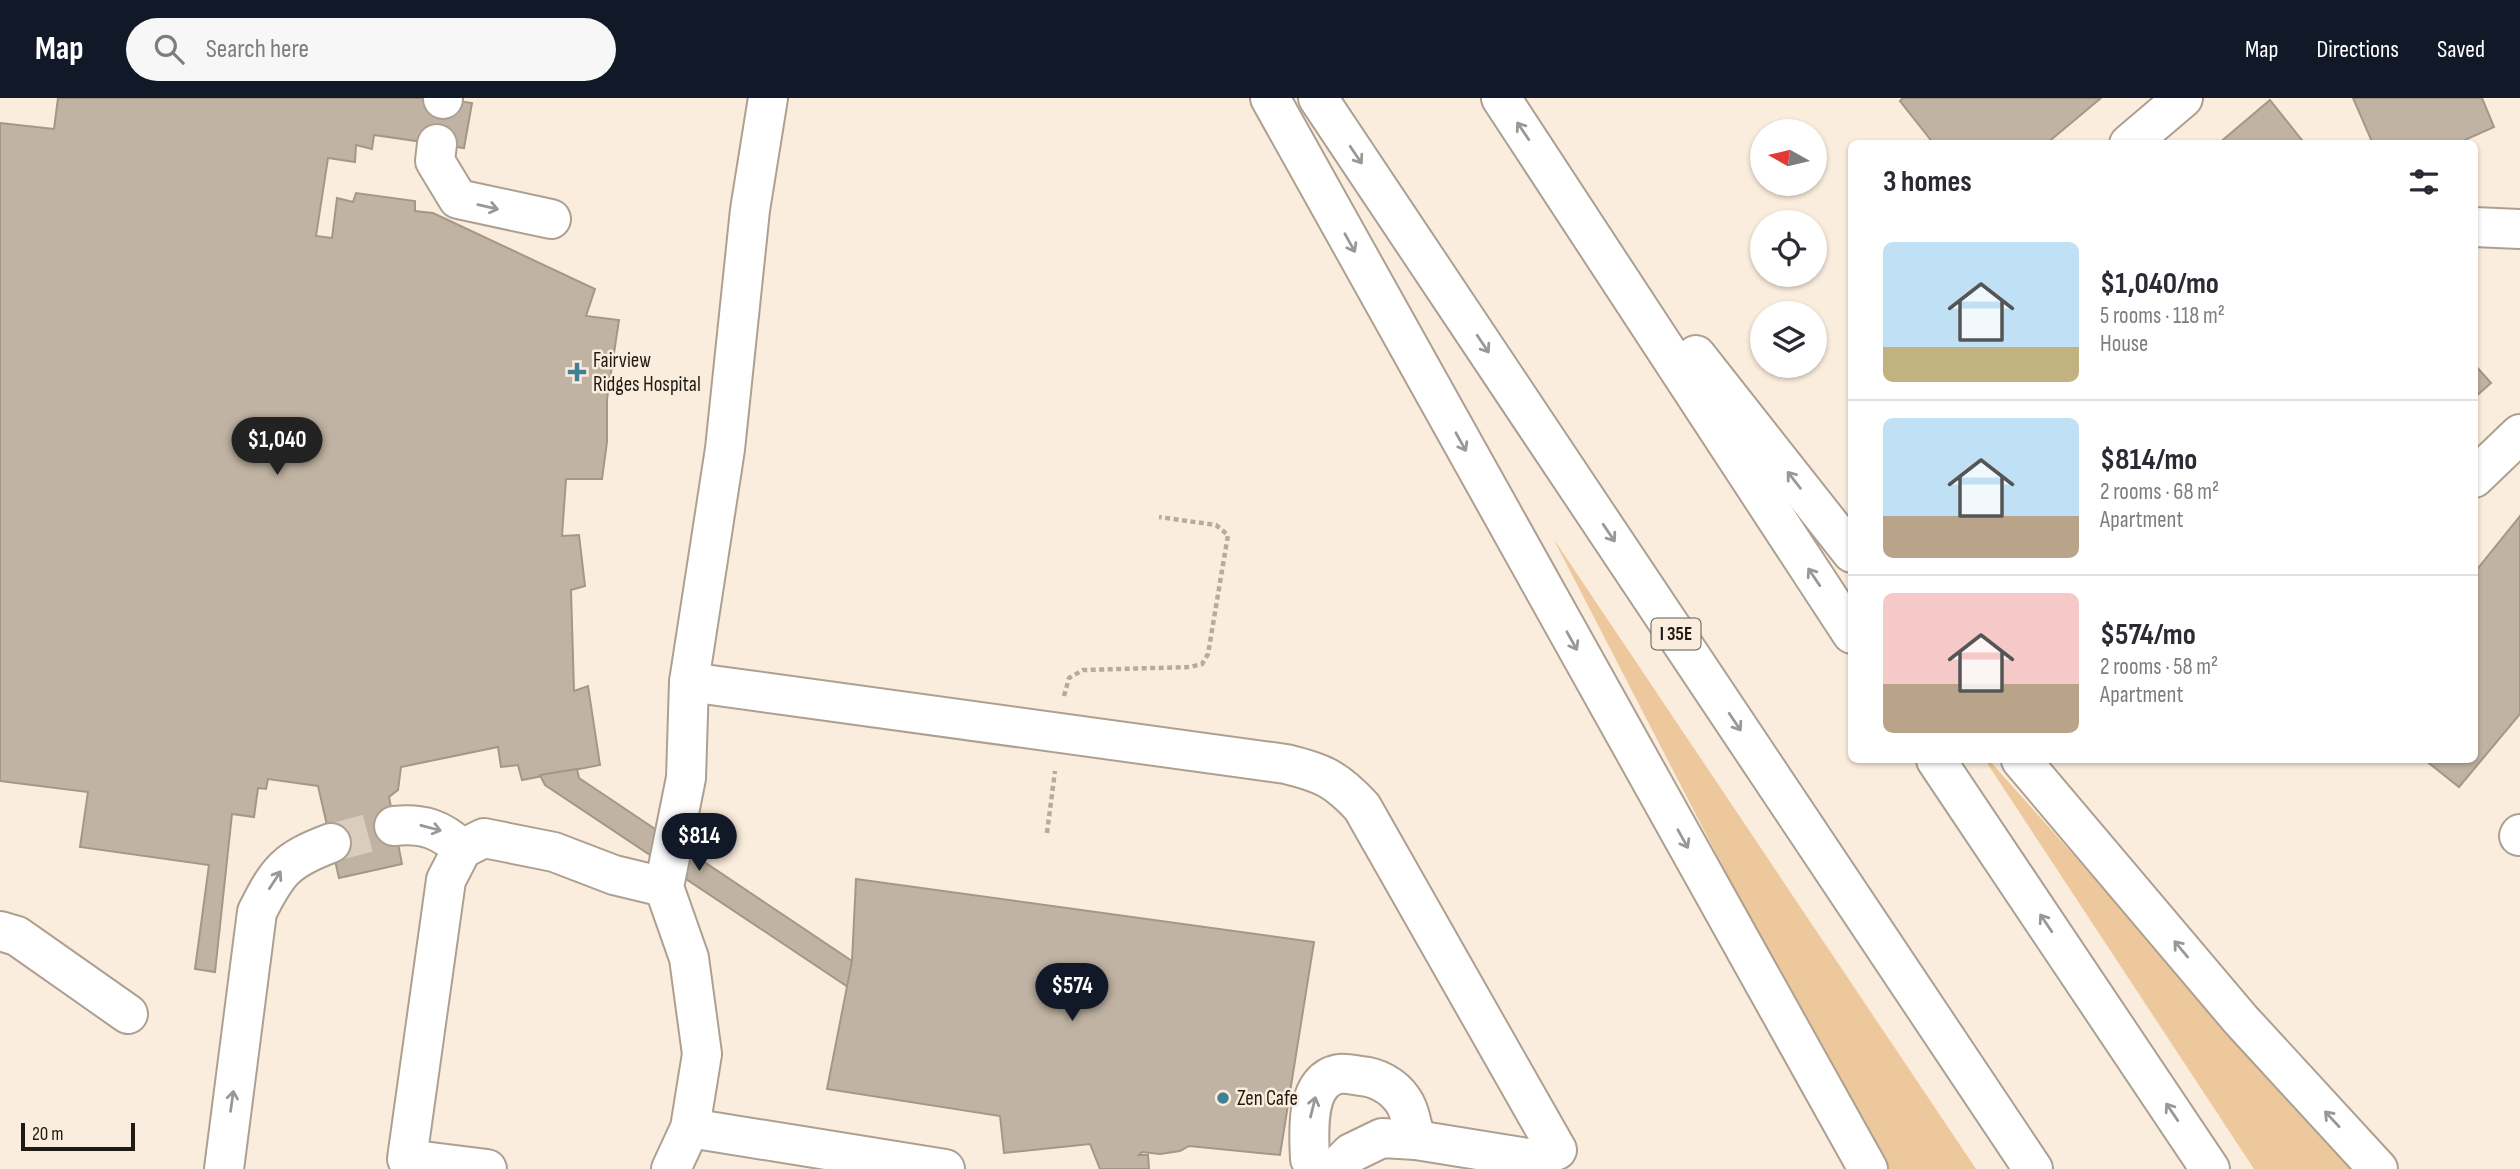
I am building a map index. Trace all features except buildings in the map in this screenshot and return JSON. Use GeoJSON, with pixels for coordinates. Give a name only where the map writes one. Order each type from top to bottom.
{"type":"FeatureCollection","features":[{"type":"Feature","properties":{"kind":"main road"},"geometry":{"type":"LineString","coordinates":[[671,1169],[690,1128],[702,1054],[689,958],[664,887],[686,778],[689,682],[708,574],[750,210],[768,98]]}},
{"type":"Feature","properties":{"kind":"main road"},"geometry":{"type":"LineString","coordinates":[[1270,98],[1868,1169]]}},
{"type":"Feature","properties":{"kind":"main road","name":"I 35E"},"geometry":{"type":"LineString","coordinates":[[1318,98],[2034,1169]]}},
{"type":"Feature","properties":{"kind":"main road"},"geometry":{"type":"LineString","coordinates":[[1501,98],[1848,628]]}},
{"type":"Feature","properties":{"kind":"main road"},"geometry":{"type":"LineString","coordinates":[[2134,140],[2183,98]]}},
{"type":"Feature","properties":{"kind":"main road"},"geometry":{"type":"LineString","coordinates":[[437,144],[436,161],[458,199],[551,219]]}},
{"type":"Feature","properties":{"kind":"main road"},"geometry":{"type":"LineString","coordinates":[[1545,164],[1848,548]]}},
{"type":"Feature","properties":{"kind":"main road"},"geometry":{"type":"LineString","coordinates":[[2478,227],[2520,229]]}},
{"type":"Feature","properties":{"kind":"main road"},"geometry":{"type":"LineString","coordinates":[[2478,474],[2520,434]]}},
{"type":"Feature","properties":{"kind":"main road"},"geometry":{"type":"LineString","coordinates":[[689,682],[1297,767],[1321,772],[1340,783],[1362,807],[1557,1150],[1534,1159],[1416,1140],[1382,1138],[1351,1153],[1335,1169]]}},
{"type":"Feature","properties":{"kind":"main road"},"geometry":{"type":"LineString","coordinates":[[1938,763],[2210,1169]]}},
{"type":"Feature","properties":{"kind":"main road"},"geometry":{"type":"LineString","coordinates":[[2024,763],[2241,1020],[2378,1169]]}},
{"type":"Feature","properties":{"kind":"main road"},"geometry":{"type":"LineString","coordinates":[[394,826],[414,824],[443,831],[462,849]]}},
{"type":"Feature","properties":{"kind":"main road"},"geometry":{"type":"LineString","coordinates":[[487,1169],[407,1159],[446,880],[462,849],[484,838],[554,852],[614,875],[664,887]]}},
{"type":"Feature","properties":{"kind":"main road"},"geometry":{"type":"LineString","coordinates":[[224,1169],[257,912],[276,875],[302,854],[331,843]]}},
{"type":"Feature","properties":{"kind":"main road"},"geometry":{"type":"LineString","coordinates":[[0,931],[17,936],[128,1014]]}},
{"type":"Feature","properties":{"kind":"main road"},"geometry":{"type":"LineString","coordinates":[[1322,1169],[1310,1159],[1311,1115],[1320,1085],[1338,1074],[1369,1076],[1391,1087],[1404,1101],[1416,1140]]}},
{"type":"Feature","properties":{"kind":"main road"},"geometry":{"type":"LineString","coordinates":[[690,1128],[945,1169]]}},
{"type":"Feature","properties":{"kind":"path"},"geometry":{"type":"LineString","coordinates":[[1047,833],[1059,733],[1069,678],[1083,670],[1190,667],[1202,664],[1208,654],[1228,535],[1216,525],[1159,517]]}},
{"type":"Feature","properties":{"kind":"shaded area"},"geometry":{"type":"Polygon","coordinates":[[[1553,538],[1976,1169],[1879,1169],[1553,538]]]}},
{"type":"Feature","properties":{"kind":"shaded area"},"geometry":{"type":"Polygon","coordinates":[[[1987,763],[1992,763],[2354,1169],[2254,1169],[1987,763]]]}},
{"type":"Feature","properties":{"kind":"tunnel"},"geometry":{"type":"LineString","coordinates":[[331,843],[394,826]]}},
{"type":"Feature","properties":{"kind":"place","name":"Fairview Ridges Hospital"},"geometry":{"type":"Point","coordinates":[577,372]}},
{"type":"Feature","properties":{"kind":"place","name":"Zen Cafe"},"geometry":{"type":"Point","coordinates":[1223,1098]}}]}
